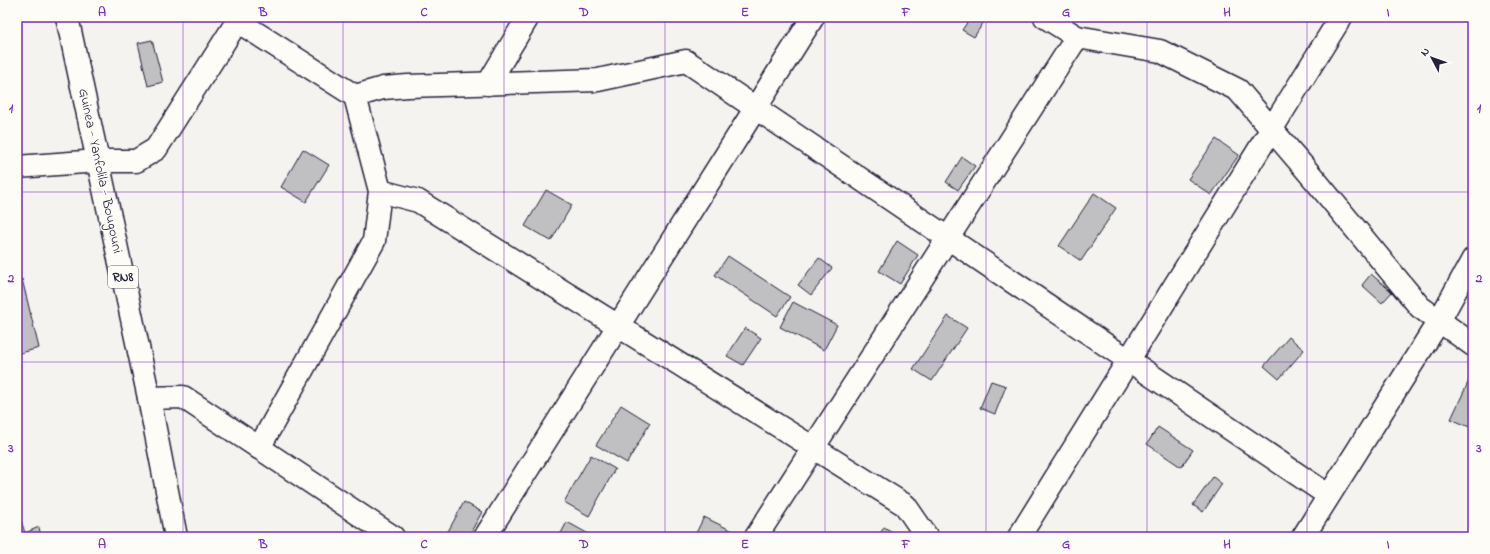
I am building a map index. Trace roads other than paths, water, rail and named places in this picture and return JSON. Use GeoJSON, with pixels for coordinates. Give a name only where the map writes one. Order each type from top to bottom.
{"type":"FeatureCollection","features":[{"type":"Feature","properties":{"kind":"street","name":"Guinea - Yanfolila - Bougouni"},"geometry":{"type":"LineString","coordinates":[[67,17],[149,398],[176,537]]}},
{"type":"Feature","properties":{"kind":"street"},"geometry":{"type":"LineString","coordinates":[[488,84],[528,17]]}},
{"type":"Feature","properties":{"kind":"street"},"geometry":{"type":"LineString","coordinates":[[485,537],[813,17]]}},
{"type":"Feature","properties":{"kind":"street"},"geometry":{"type":"LineString","coordinates":[[1045,17],[1077,37],[1160,50],[1238,90],[1420,307],[1473,345]]}},
{"type":"Feature","properties":{"kind":"street"},"geometry":{"type":"LineString","coordinates":[[1019,537],[1341,17]]}},
{"type":"Feature","properties":{"kind":"street"},"geometry":{"type":"LineString","coordinates":[[17,167],[98,161],[136,160],[156,149],[239,19],[355,96],[380,191],[374,241],[259,448]]}},
{"type":"Feature","properties":{"kind":"street"},"geometry":{"type":"LineString","coordinates":[[756,537],[1077,37]]}},
{"type":"Feature","properties":{"kind":"street"},"geometry":{"type":"LineString","coordinates":[[355,96],[383,88],[598,80],[686,61],[1328,495]]}},
{"type":"Feature","properties":{"kind":"street"},"geometry":{"type":"LineString","coordinates":[[380,191],[418,201],[905,505],[927,537]]}},
{"type":"Feature","properties":{"kind":"street"},"geometry":{"type":"LineString","coordinates":[[1302,537],[1439,321],[1473,259]]}},
{"type":"Feature","properties":{"kind":"street"},"geometry":{"type":"LineString","coordinates":[[149,398],[183,397],[393,537]]}}]}
